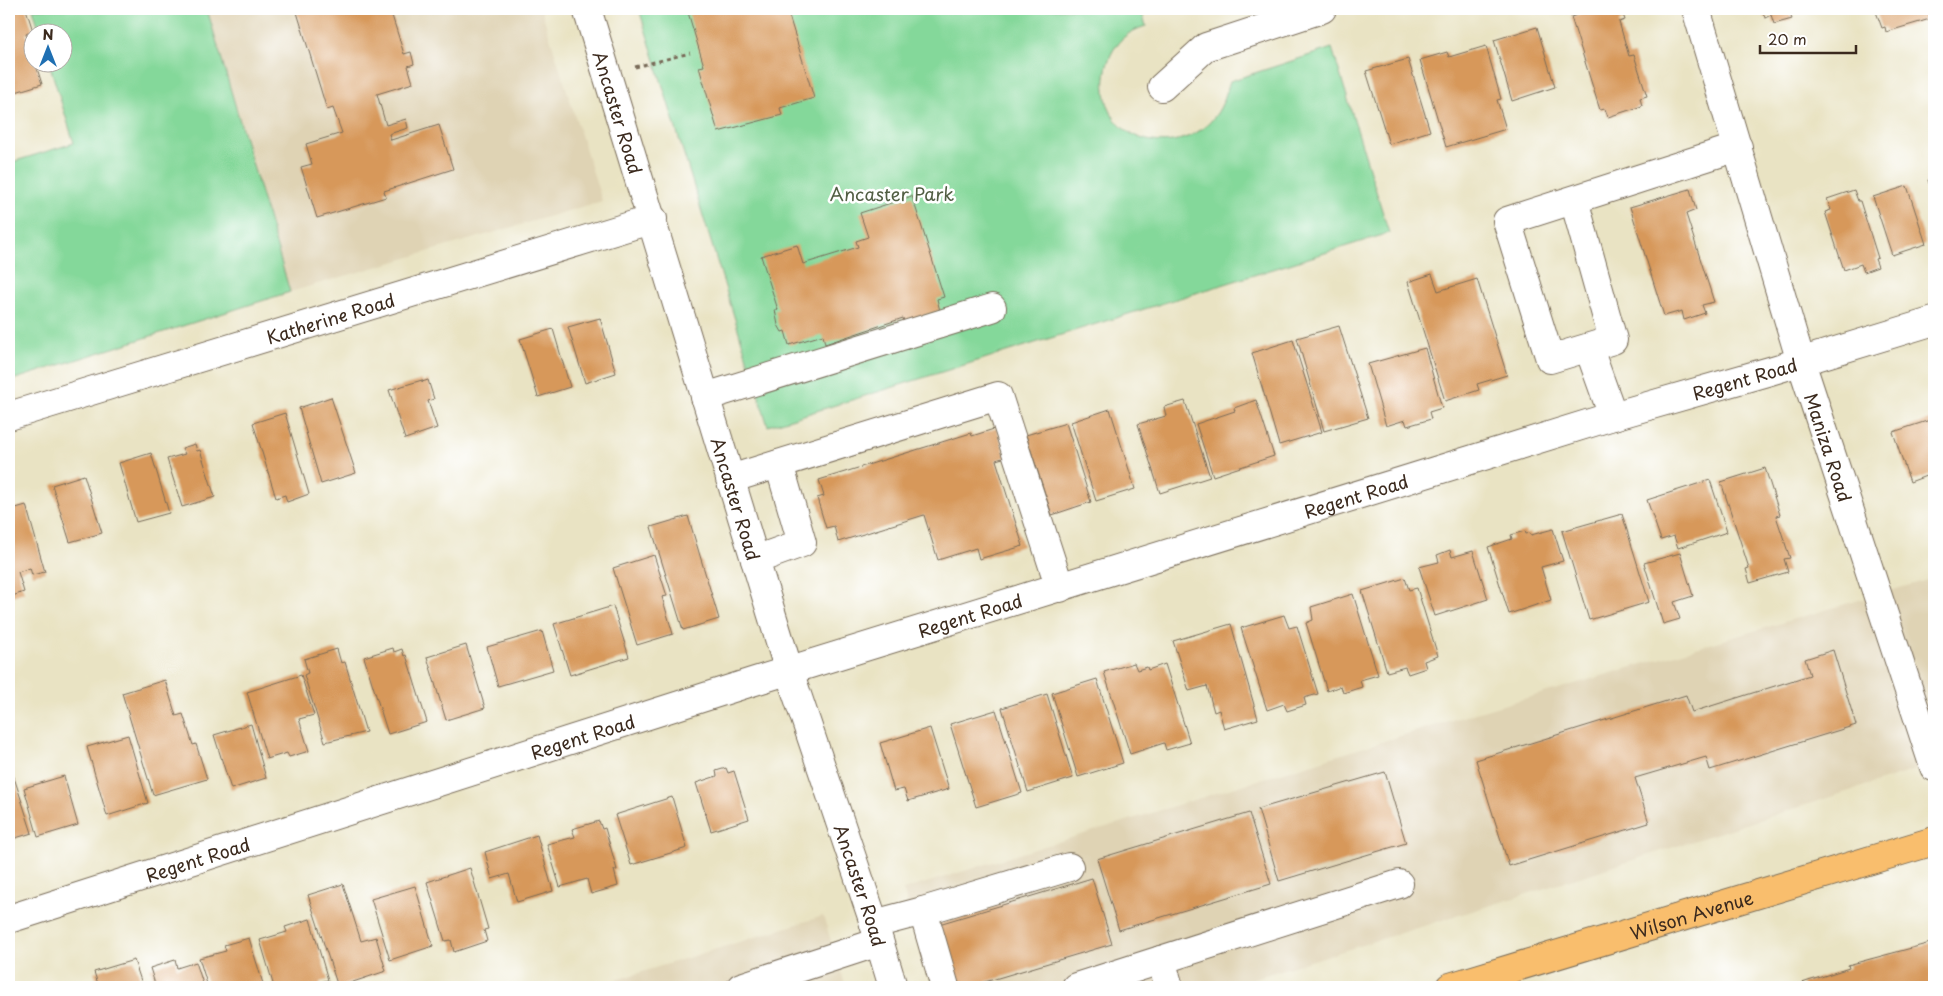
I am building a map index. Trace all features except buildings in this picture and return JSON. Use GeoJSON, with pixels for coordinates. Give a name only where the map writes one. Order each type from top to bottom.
{"type":"FeatureCollection","features":[{"type":"Feature","properties":{"kind":"main road","name":"Wilson Avenue"},"geometry":{"type":"LineString","coordinates":[[1450,987],[1934,841]]}},
{"type":"Feature","properties":{"kind":"street","name":"Ancaster Road"},"geometry":{"type":"LineString","coordinates":[[587,9],[653,219],[789,671],[893,987]]}},
{"type":"Feature","properties":{"kind":"street"},"geometry":{"type":"LineString","coordinates":[[1162,87],[1206,47],[1322,9]]}},
{"type":"Feature","properties":{"kind":"street","name":"Maniza Road"},"geometry":{"type":"LineString","coordinates":[[1696,9],[1801,362],[1934,767]]}},
{"type":"Feature","properties":{"kind":"street"},"geometry":{"type":"LineString","coordinates":[[1574,200],[1613,340],[1589,349],[1550,359],[1507,221],[1738,147]]}},
{"type":"Feature","properties":{"kind":"street","name":"Katherine Road"},"geometry":{"type":"LineString","coordinates":[[9,416],[653,219]]}},
{"type":"Feature","properties":{"kind":"street"},"geometry":{"type":"LineString","coordinates":[[706,398],[992,308]]}},
{"type":"Feature","properties":{"kind":"street","name":"Regent Road"},"geometry":{"type":"LineString","coordinates":[[9,919],[789,671],[1613,416],[1801,362],[1934,321]]}},
{"type":"Feature","properties":{"kind":"street"},"geometry":{"type":"LineString","coordinates":[[1589,349],[1613,416]]}},
{"type":"Feature","properties":{"kind":"street"},"geometry":{"type":"LineString","coordinates":[[730,479],[998,396],[1060,588]]}},
{"type":"Feature","properties":{"kind":"street"},"geometry":{"type":"LineString","coordinates":[[755,560],[802,543],[779,464]]}},
{"type":"Feature","properties":{"kind":"street"},"geometry":{"type":"LineString","coordinates":[[741,987],[876,933],[923,910],[1070,867]]}},
{"type":"Feature","properties":{"kind":"street"},"geometry":{"type":"LineString","coordinates":[[1076,987],[1107,982],[1161,960],[1399,884]]}},
{"type":"Feature","properties":{"kind":"street"},"geometry":{"type":"LineString","coordinates":[[923,910],[945,987]]}},
{"type":"Feature","properties":{"kind":"street"},"geometry":{"type":"LineString","coordinates":[[1161,960],[1169,987]]}},
{"type":"Feature","properties":{"kind":"path"},"geometry":{"type":"LineString","coordinates":[[607,75],[690,53]]}},
{"type":"Feature","properties":{"kind":"shaded area"},"geometry":{"type":"Polygon","coordinates":[[[207,9],[541,9],[602,201],[290,292],[207,9]]]}},
{"type":"Feature","properties":{"kind":"shaded area"},"geometry":{"type":"Polygon","coordinates":[[[1934,578],[1934,764],[1511,899],[1226,987],[934,987],[903,890],[1452,720],[1934,578]]]}},
{"type":"Feature","properties":{"kind":"shaded area"},"geometry":{"type":"Polygon","coordinates":[[[823,916],[846,987],[593,987],[823,916]]]}},
{"type":"Feature","properties":{"kind":"green space"},"geometry":{"type":"Polygon","coordinates":[[[33,9],[207,9],[290,292],[9,381],[9,163],[74,143],[52,72],[72,72],[72,22],[37,22],[33,9]]]}},
{"type":"Feature","properties":{"kind":"green space","name":"Ancaster Park"},"geometry":{"type":"Polygon","coordinates":[[[639,9],[1141,9],[1146,26],[1122,38],[1108,61],[1105,73],[1106,98],[1109,109],[1123,128],[1146,140],[1159,142],[1184,138],[1196,133],[1206,125],[1220,108],[1230,81],[1332,48],[1389,233],[768,426],[639,9]]]}}]}
